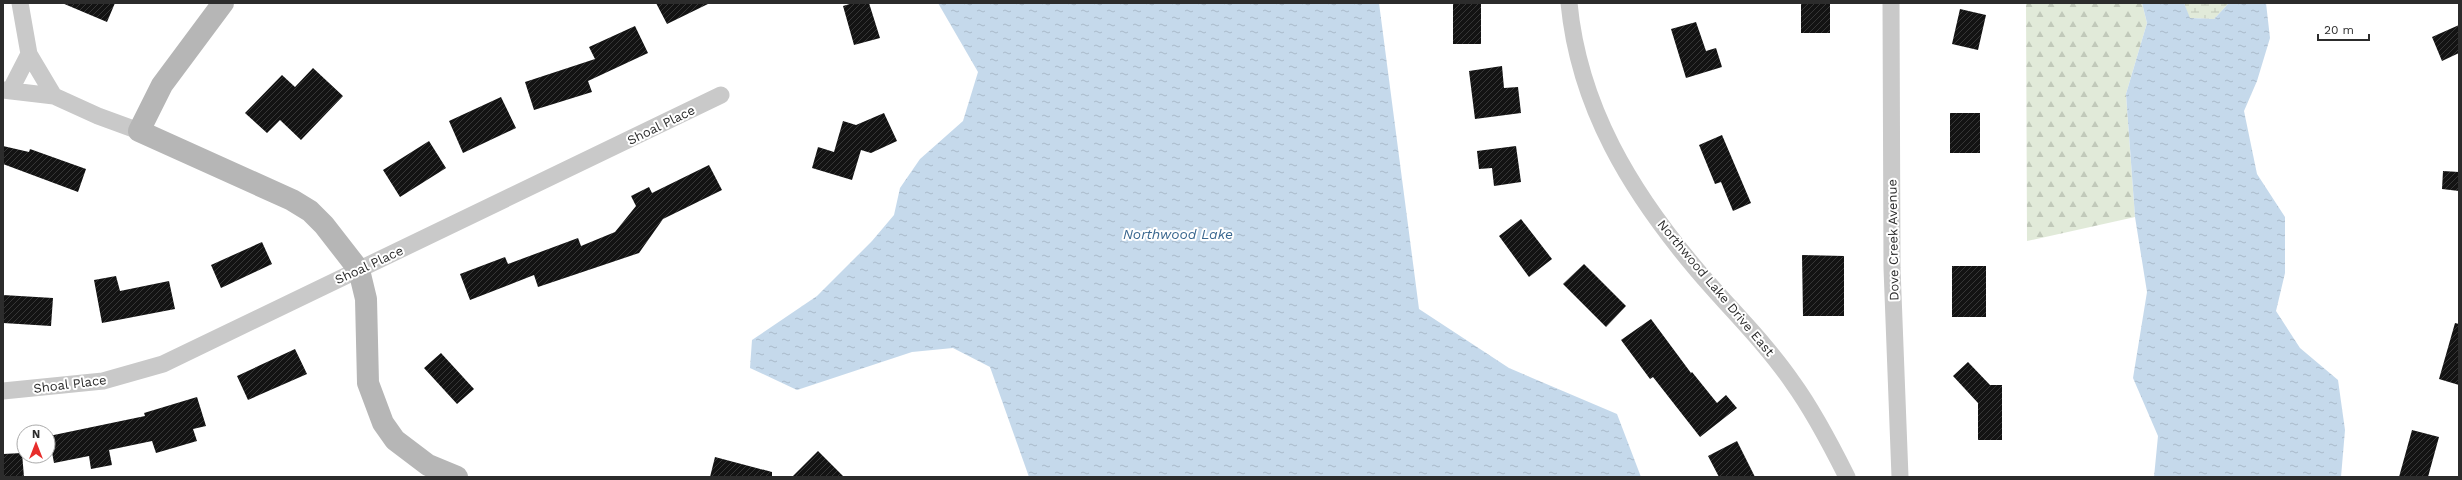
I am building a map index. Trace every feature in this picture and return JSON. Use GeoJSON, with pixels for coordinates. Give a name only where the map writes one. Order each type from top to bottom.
{"type":"FeatureCollection","features":[{"type":"Feature","properties":{"kind":"street"},"geometry":{"type":"LineString","coordinates":[[20,3],[29,54],[54,96]]}},
{"type":"Feature","properties":{"kind":"street"},"geometry":{"type":"LineString","coordinates":[[139,131],[162,85],[223,3]]}},
{"type":"Feature","properties":{"kind":"street","name":"Northwood Lake Drive East"},"geometry":{"type":"LineString","coordinates":[[1569,3],[1572,31],[1582,73],[1596,113],[1613,152],[1646,204],[1692,264],[1768,350],[1793,382],[1816,418],[1847,477]]}},
{"type":"Feature","properties":{"kind":"street","name":"Dove Creek Avenue"},"geometry":{"type":"LineString","coordinates":[[1891,3],[1892,268],[1900,477]]}},
{"type":"Feature","properties":{"kind":"street"},"geometry":{"type":"LineString","coordinates":[[29,54],[7,90],[54,96],[98,116],[139,131],[292,200],[310,211],[324,225],[359,270],[366,298],[368,383],[383,423],[395,440],[428,465],[457,477]]}},
{"type":"Feature","properties":{"kind":"street","name":"Shoal Place"},"geometry":{"type":"LineString","coordinates":[[3,391],[103,381],[164,364],[721,95]]}},
{"type":"Feature","properties":{"kind":"green space"},"geometry":{"type":"Polygon","coordinates":[[[2026,3],[2142,3],[2147,23],[2126,94],[2135,217],[2027,241],[2026,3]]]}},
{"type":"Feature","properties":{"kind":"green space"},"geometry":{"type":"Polygon","coordinates":[[[2184,3],[2229,3],[2214,19],[2189,18],[2184,3]]]}},
{"type":"Feature","properties":{"kind":"water","name":"Northwood Lake"},"geometry":{"type":"Polygon","coordinates":[[[938,3],[1379,3],[1419,309],[1509,368],[1617,414],[1641,477],[1029,477],[990,367],[953,348],[912,352],[797,390],[750,368],[752,340],[817,296],[872,241],[894,215],[900,188],[920,159],[963,121],[978,72],[938,3]]]}},
{"type":"Feature","properties":{"kind":"water"},"geometry":{"type":"Polygon","coordinates":[[[2142,3],[2184,3],[2190,18],[2214,19],[2229,3],[2266,3],[2270,38],[2257,81],[2244,111],[2257,174],[2285,217],[2285,273],[2276,311],[2300,348],[2338,380],[2345,430],[2341,477],[2154,477],[2158,436],[2133,378],[2147,292],[2135,217],[2126,94],[2147,23],[2142,3]]]}},
{"type":"Feature","properties":{"kind":"building"},"geometry":{"type":"Polygon","coordinates":[[[62,3],[115,3],[107,22],[62,3]]]}},
{"type":"Feature","properties":{"kind":"building"},"geometry":{"type":"Polygon","coordinates":[[[656,3],[710,3],[667,24],[656,3]]]}},
{"type":"Feature","properties":{"kind":"building"},"geometry":{"type":"Polygon","coordinates":[[[853,3],[869,3],[880,38],[854,45],[843,6],[853,3]]]}},
{"type":"Feature","properties":{"kind":"building"},"geometry":{"type":"Polygon","coordinates":[[[1453,3],[1481,3],[1481,44],[1453,44],[1453,3]]]}},
{"type":"Feature","properties":{"kind":"building"},"geometry":{"type":"Polygon","coordinates":[[[1801,3],[1830,3],[1830,33],[1801,33],[1801,3]]]}},
{"type":"Feature","properties":{"kind":"building"},"geometry":{"type":"Polygon","coordinates":[[[1960,9],[1986,15],[1978,50],[1952,44],[1960,9]]]}},
{"type":"Feature","properties":{"kind":"building"},"geometry":{"type":"Polygon","coordinates":[[[1696,22],[1706,51],[1716,48],[1722,67],[1686,78],[1671,29],[1696,22]]]}},
{"type":"Feature","properties":{"kind":"building"},"geometry":{"type":"Polygon","coordinates":[[[2459,25],[2459,53],[2442,61],[2432,37],[2459,25]]]}},
{"type":"Feature","properties":{"kind":"building"},"geometry":{"type":"Polygon","coordinates":[[[635,26],[648,53],[588,81],[592,92],[534,110],[525,82],[595,59],[589,47],[635,26]]]}},
{"type":"Feature","properties":{"kind":"building"},"geometry":{"type":"Polygon","coordinates":[[[1502,66],[1504,88],[1518,87],[1521,113],[1475,119],[1469,71],[1502,66]]]}},
{"type":"Feature","properties":{"kind":"building"},"geometry":{"type":"Polygon","coordinates":[[[313,68],[343,96],[301,140],[280,120],[267,133],[245,113],[282,75],[295,87],[313,68]]]}},
{"type":"Feature","properties":{"kind":"building"},"geometry":{"type":"Polygon","coordinates":[[[501,97],[516,128],[463,153],[449,121],[501,97]]]}},
{"type":"Feature","properties":{"kind":"building"},"geometry":{"type":"Polygon","coordinates":[[[884,113],[897,141],[871,153],[861,150],[852,180],[812,168],[818,147],[834,152],[843,121],[856,125],[884,113]]]}},
{"type":"Feature","properties":{"kind":"building"},"geometry":{"type":"Polygon","coordinates":[[[1950,113],[1980,113],[1980,153],[1950,153],[1950,113]]]}},
{"type":"Feature","properties":{"kind":"building"},"geometry":{"type":"Polygon","coordinates":[[[1722,135],[1751,203],[1733,211],[1721,182],[1715,184],[1699,145],[1722,135]]]}},
{"type":"Feature","properties":{"kind":"building"},"geometry":{"type":"Polygon","coordinates":[[[429,141],[446,168],[400,197],[383,170],[429,141]]]}},
{"type":"Feature","properties":{"kind":"building"},"geometry":{"type":"Polygon","coordinates":[[[3,146],[29,152],[30,149],[86,169],[78,192],[3,164],[3,146]]]}},
{"type":"Feature","properties":{"kind":"building"},"geometry":{"type":"Polygon","coordinates":[[[1516,146],[1521,182],[1494,186],[1492,168],[1479,169],[1477,151],[1516,146]]]}},
{"type":"Feature","properties":{"kind":"building"},"geometry":{"type":"Polygon","coordinates":[[[709,165],[722,190],[663,219],[639,253],[538,287],[534,275],[470,300],[460,274],[505,257],[508,264],[578,238],[581,246],[615,232],[636,206],[631,196],[649,187],[652,193],[709,165]]]}},
{"type":"Feature","properties":{"kind":"building"},"geometry":{"type":"Polygon","coordinates":[[[2443,171],[2459,172],[2459,191],[2442,189],[2443,171]]]}},
{"type":"Feature","properties":{"kind":"building"},"geometry":{"type":"Polygon","coordinates":[[[1521,219],[1552,259],[1529,277],[1499,236],[1521,219]]]}},
{"type":"Feature","properties":{"kind":"building"},"geometry":{"type":"Polygon","coordinates":[[[262,242],[272,264],[221,288],[211,265],[262,242]]]}},
{"type":"Feature","properties":{"kind":"building"},"geometry":{"type":"Polygon","coordinates":[[[1802,255],[1844,256],[1844,316],[1803,316],[1802,255]]]}},
{"type":"Feature","properties":{"kind":"building"},"geometry":{"type":"Polygon","coordinates":[[[1584,264],[1626,306],[1606,327],[1563,284],[1584,264]]]}},
{"type":"Feature","properties":{"kind":"building"},"geometry":{"type":"Polygon","coordinates":[[[1952,266],[1986,266],[1986,317],[1952,317],[1952,266]]]}},
{"type":"Feature","properties":{"kind":"building"},"geometry":{"type":"Polygon","coordinates":[[[116,276],[120,291],[169,281],[175,309],[102,323],[94,280],[116,276]]]}},
{"type":"Feature","properties":{"kind":"building"},"geometry":{"type":"Polygon","coordinates":[[[3,295],[53,298],[51,326],[3,323],[3,295]]]}},
{"type":"Feature","properties":{"kind":"building"},"geometry":{"type":"Polygon","coordinates":[[[1651,319],[1691,373],[1692,372],[1717,403],[1726,395],[1737,408],[1700,437],[1653,377],[1650,379],[1621,340],[1651,319]]]}},
{"type":"Feature","properties":{"kind":"building"},"geometry":{"type":"Polygon","coordinates":[[[2455,323],[2459,324],[2459,385],[2439,379],[2455,323]]]}},
{"type":"Feature","properties":{"kind":"building"},"geometry":{"type":"Polygon","coordinates":[[[295,349],[307,374],[248,400],[237,376],[295,349]]]}},
{"type":"Feature","properties":{"kind":"building"},"geometry":{"type":"Polygon","coordinates":[[[441,353],[474,389],[457,404],[424,368],[441,353]]]}},
{"type":"Feature","properties":{"kind":"building"},"geometry":{"type":"Polygon","coordinates":[[[1968,362],[1990,385],[2002,385],[2002,440],[1978,440],[1978,403],[1953,376],[1968,362]]]}},
{"type":"Feature","properties":{"kind":"building"},"geometry":{"type":"Polygon","coordinates":[[[197,397],[206,426],[193,429],[197,441],[156,453],[152,441],[109,450],[112,465],[91,469],[89,456],[56,463],[56,435],[145,416],[144,413],[197,397]]]}},
{"type":"Feature","properties":{"kind":"building"},"geometry":{"type":"Polygon","coordinates":[[[2412,430],[2439,437],[2428,477],[2399,477],[2412,430]]]}},
{"type":"Feature","properties":{"kind":"building"},"geometry":{"type":"Polygon","coordinates":[[[1737,441],[1755,477],[1719,477],[1708,456],[1737,441]]]}},
{"type":"Feature","properties":{"kind":"building"},"geometry":{"type":"Polygon","coordinates":[[[818,451],[844,477],[792,477],[818,451]]]}},
{"type":"Feature","properties":{"kind":"building"},"geometry":{"type":"Polygon","coordinates":[[[16,453],[16,464],[23,464],[24,477],[3,477],[3,454],[16,453]]]}},
{"type":"Feature","properties":{"kind":"building"},"geometry":{"type":"Polygon","coordinates":[[[715,457],[772,472],[772,477],[710,477],[715,457]]]}}]}
